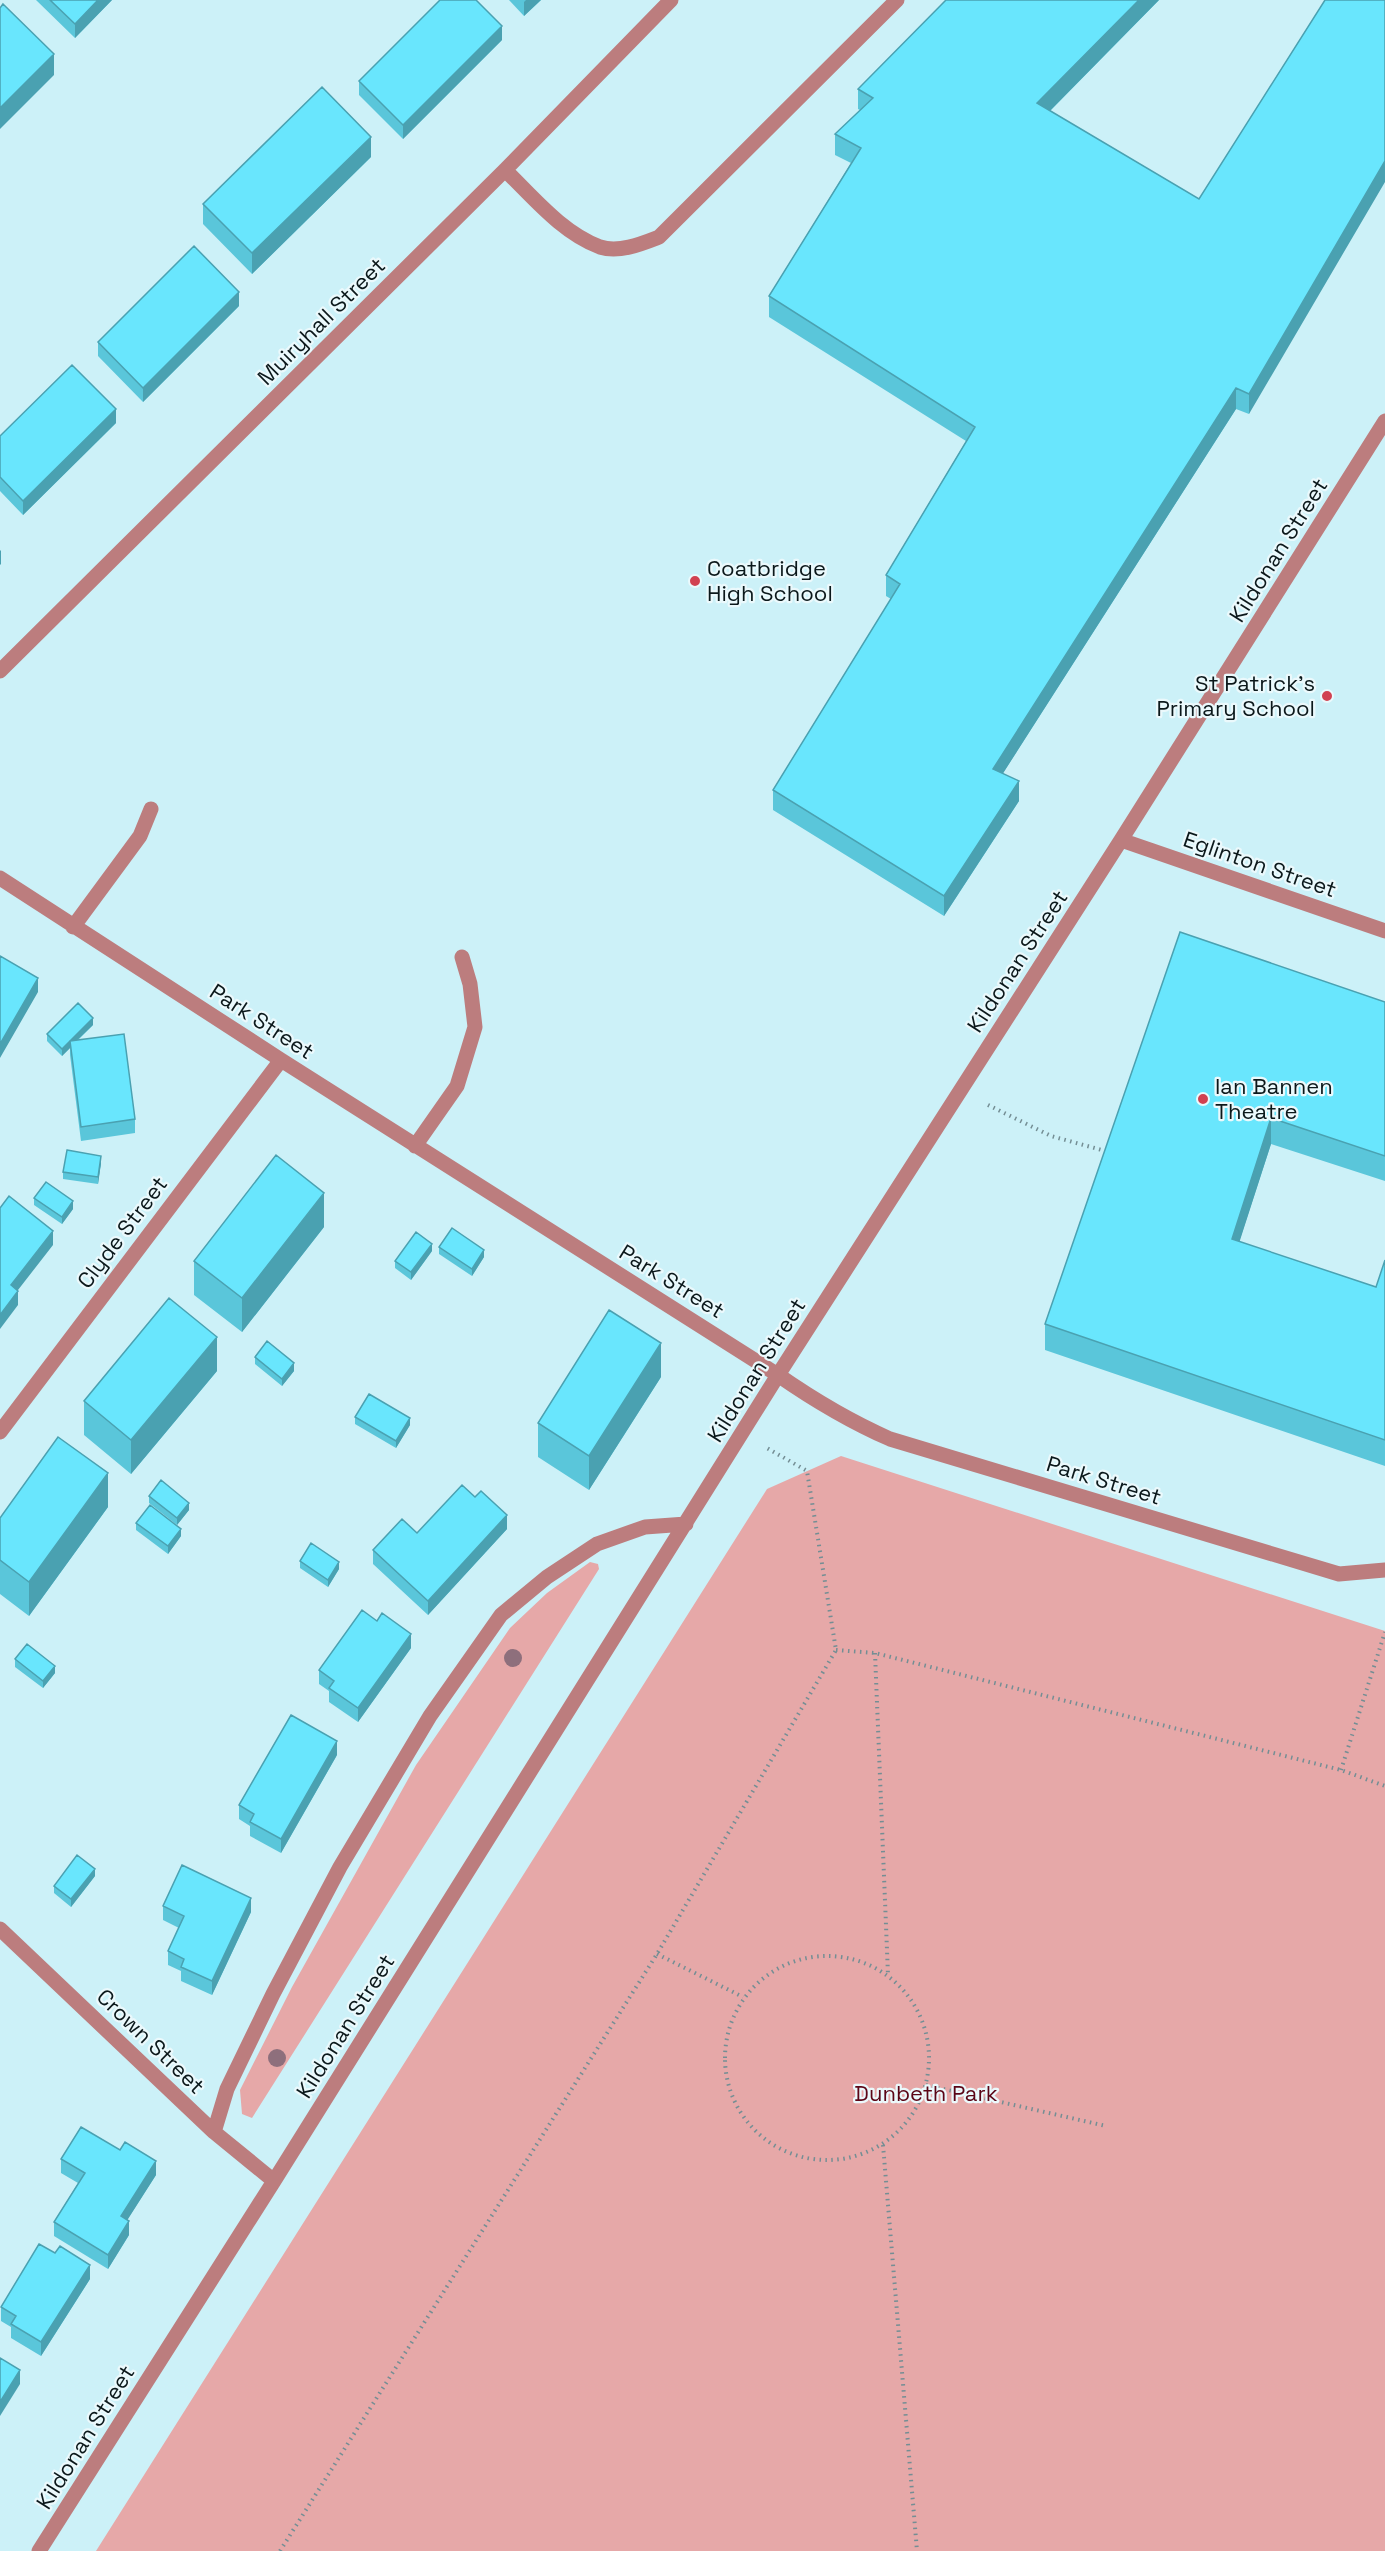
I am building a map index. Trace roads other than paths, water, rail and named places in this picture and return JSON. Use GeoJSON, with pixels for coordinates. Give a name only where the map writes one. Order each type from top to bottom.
{"type":"FeatureCollection","features":[{"type":"Feature","properties":{"kind":"street","name":"Muiryhall Street"},"geometry":{"type":"LineString","coordinates":[[0,671],[504,170],[671,0]]}},
{"type":"Feature","properties":{"kind":"street"},"geometry":{"type":"LineString","coordinates":[[504,170],[561,224],[601,247],[632,248],[659,237],[897,0]]}},
{"type":"Feature","properties":{"kind":"street","name":"Kildonan Street"},"geometry":{"type":"LineString","coordinates":[[39,2551],[274,2181],[778,1375],[1121,840],[1385,421]]}},
{"type":"Feature","properties":{"kind":"street"},"geometry":{"type":"LineString","coordinates":[[73,927],[140,836],[151,809]]}},
{"type":"Feature","properties":{"kind":"street","name":"Eglinton Street"},"geometry":{"type":"LineString","coordinates":[[1121,840],[1385,930]]}},
{"type":"Feature","properties":{"kind":"street","name":"Park Street"},"geometry":{"type":"LineString","coordinates":[[0,878],[415,1146],[778,1375],[821,1405],[890,1439],[1339,1574],[1385,1570]]}},
{"type":"Feature","properties":{"kind":"street"},"geometry":{"type":"LineString","coordinates":[[415,1146],[457,1086],[475,1027],[470,984],[462,957]]}},
{"type":"Feature","properties":{"kind":"street","name":"Clyde Street"},"geometry":{"type":"LineString","coordinates":[[0,1432],[281,1060]]}},
{"type":"Feature","properties":{"kind":"street"},"geometry":{"type":"LineString","coordinates":[[214,2132],[227,2089],[273,1994],[340,1868],[430,1716],[501,1616],[547,1577],[597,1544],[645,1527],[686,1524]]}},
{"type":"Feature","properties":{"kind":"street","name":"Crown Street"},"geometry":{"type":"LineString","coordinates":[[0,1929],[214,2132],[274,2181]]}},
{"type":"Feature","properties":{"kind":"place","name":"Coatbridge High School"},"geometry":{"type":"Point","coordinates":[695,581]}},
{"type":"Feature","properties":{"kind":"place","name":"St Patrick's Primary School"},"geometry":{"type":"Point","coordinates":[1327,696]}},
{"type":"Feature","properties":{"kind":"place","name":"Ian Bannen Theatre"},"geometry":{"type":"Point","coordinates":[1203,1099]}},
{"type":"Feature","properties":{"kind":"park label","name":"Dunbeth Park"},"geometry":{"type":"Point","coordinates":[926,2093]}}]}
